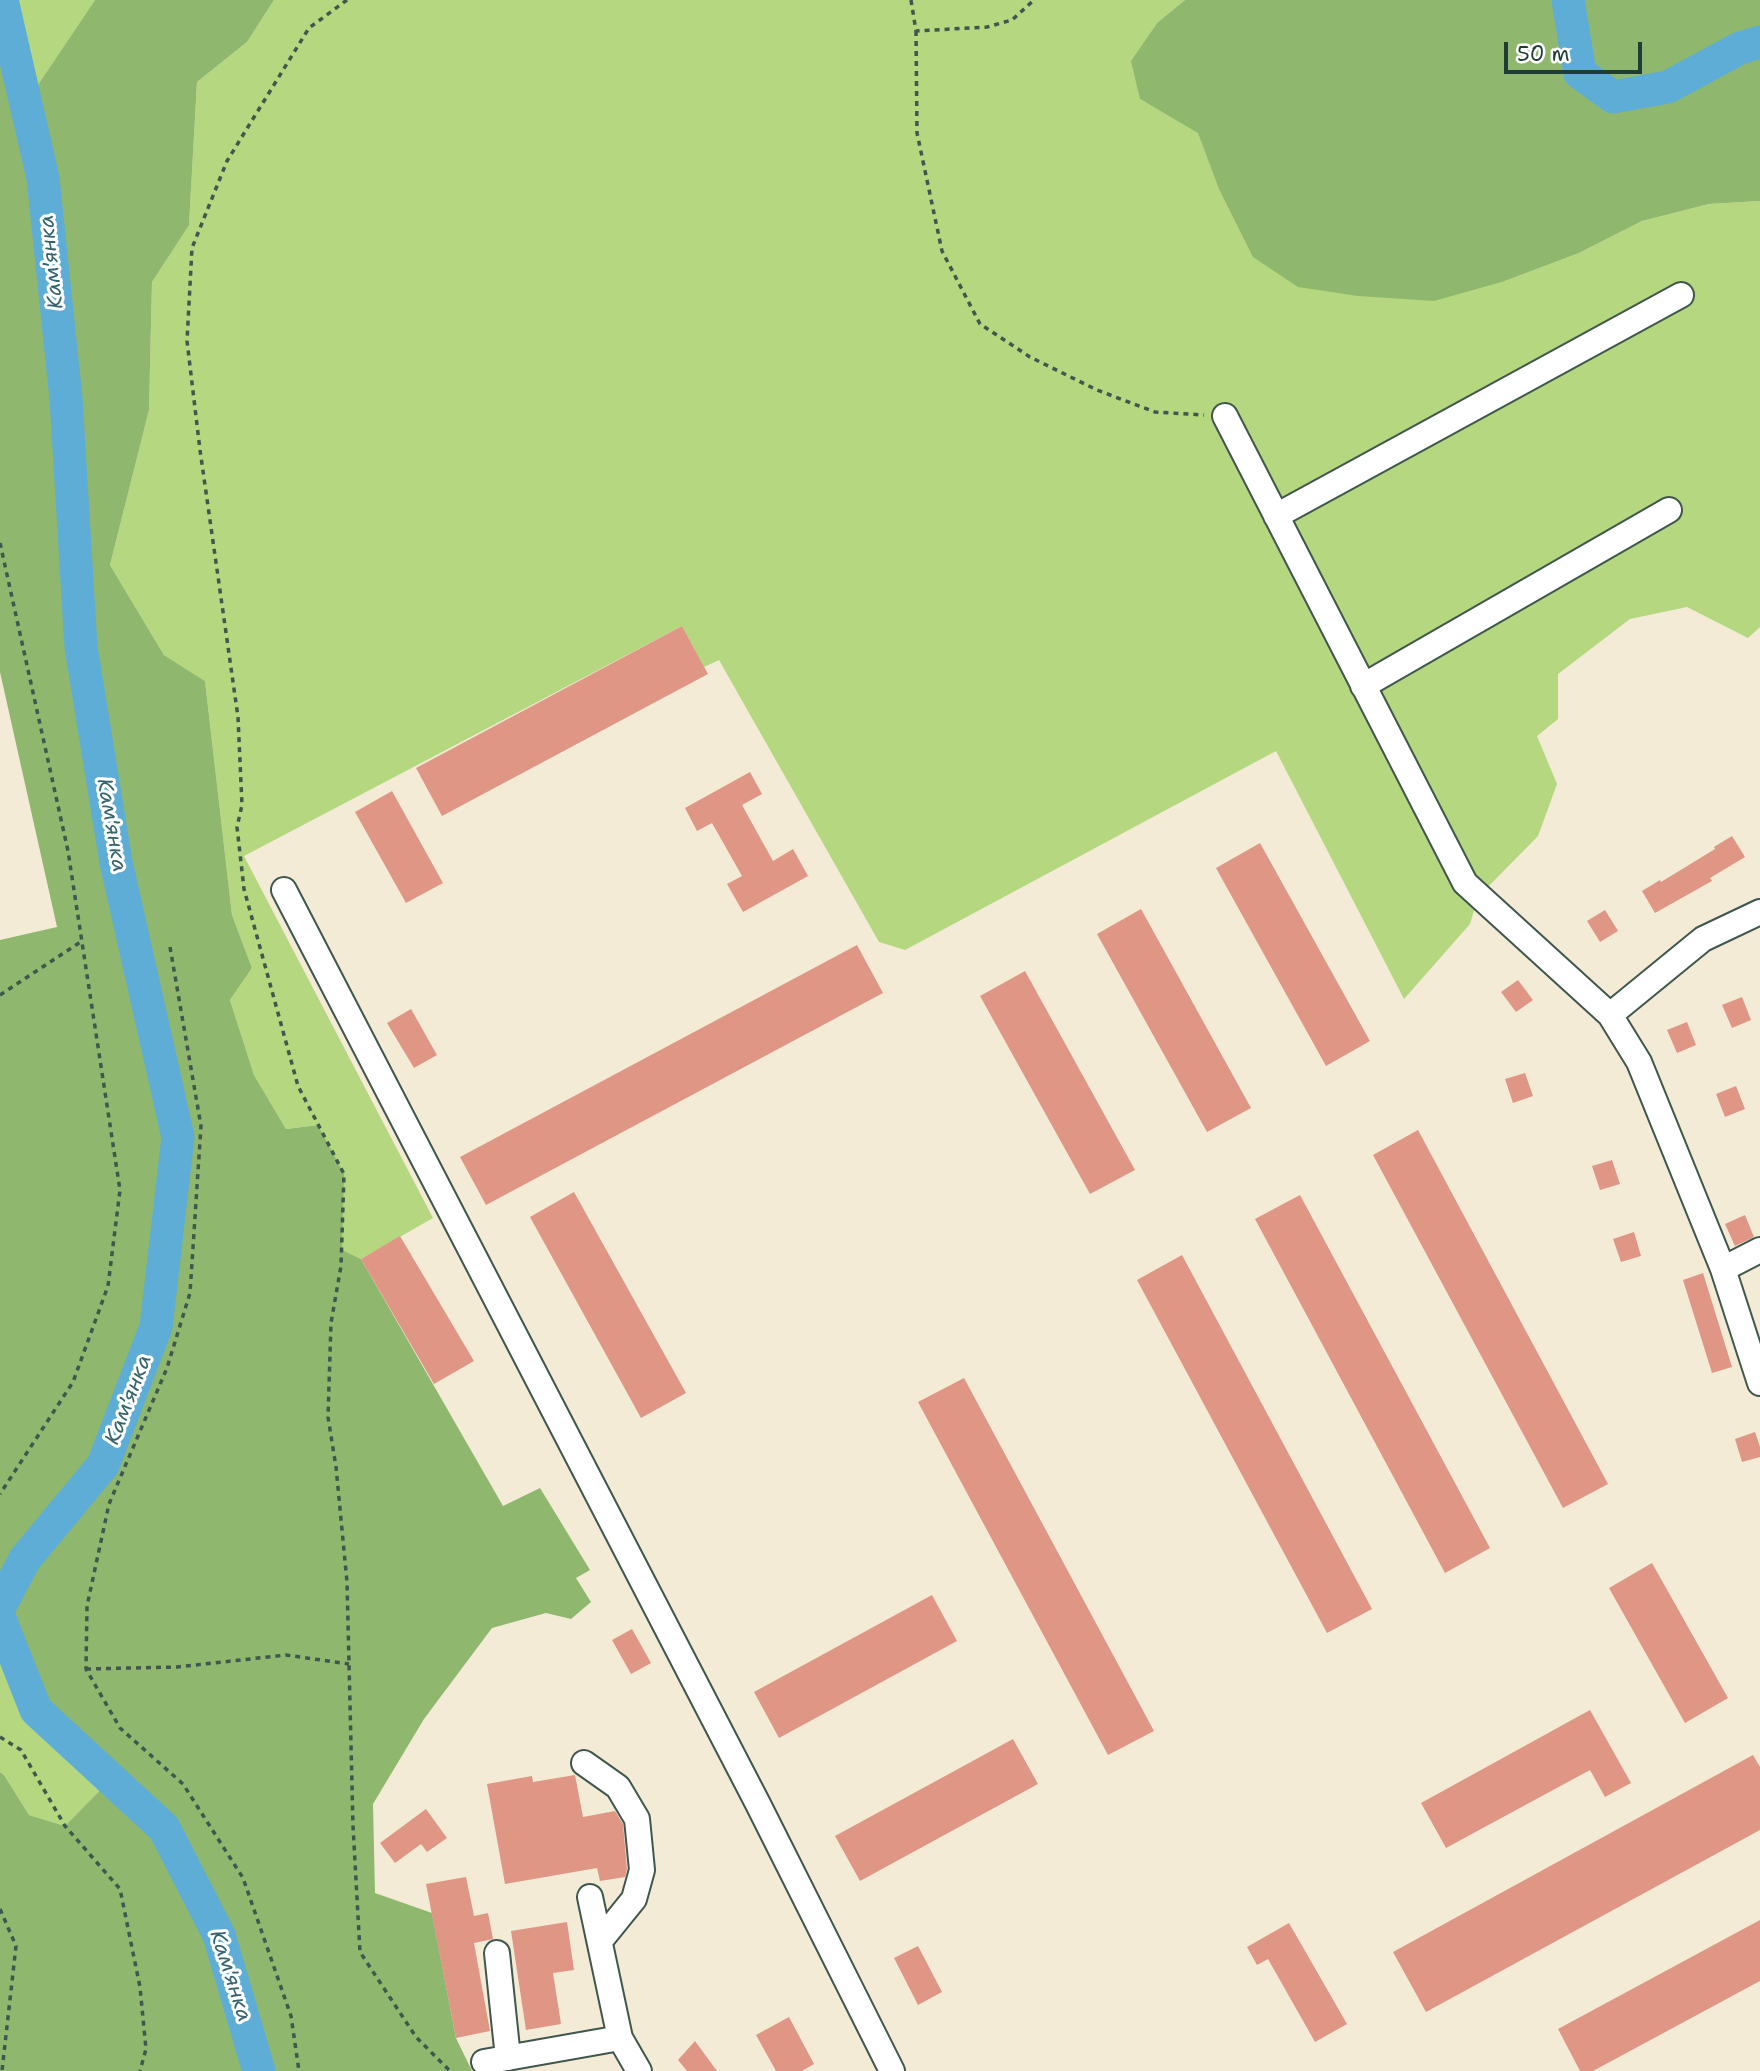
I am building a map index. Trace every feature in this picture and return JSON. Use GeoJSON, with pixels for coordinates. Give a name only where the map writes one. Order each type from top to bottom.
{"type":"FeatureCollection","features":[{"type":"Feature","properties":{"kind":"street"},"geometry":{"type":"LineString","coordinates":[[1276,516],[1681,295]]}},
{"type":"Feature","properties":{"kind":"street"},"geometry":{"type":"LineString","coordinates":[[1224,416],[1465,883],[1610,1015],[1639,1062],[1723,1269],[1760,1383]]}},
{"type":"Feature","properties":{"kind":"street"},"geometry":{"type":"LineString","coordinates":[[1363,686],[1669,510]]}},
{"type":"Feature","properties":{"kind":"street"},"geometry":{"type":"LineString","coordinates":[[284,890],[758,1804],[892,2071]]}},
{"type":"Feature","properties":{"kind":"street"},"geometry":{"type":"LineString","coordinates":[[1610,1015],[1703,939],[1760,912]]}},
{"type":"Feature","properties":{"kind":"street"},"geometry":{"type":"LineString","coordinates":[[1723,1269],[1760,1250]]}},
{"type":"Feature","properties":{"kind":"street"},"geometry":{"type":"LineString","coordinates":[[584,1763],[618,1787],[637,1819],[642,1870],[634,1899],[600,1941]]}},
{"type":"Feature","properties":{"kind":"street"},"geometry":{"type":"LineString","coordinates":[[590,1897],[620,2038],[639,2071]]}},
{"type":"Feature","properties":{"kind":"street"},"geometry":{"type":"LineString","coordinates":[[497,1953],[496,2060],[620,2038]]}},
{"type":"Feature","properties":{"kind":"path"},"geometry":{"type":"LineString","coordinates":[[347,0],[309,28],[227,161],[192,248],[187,341],[238,717],[242,805],[237,827],[244,889],[298,1086],[344,1174],[341,1266],[331,1323],[328,1417],[337,1467],[347,1582],[353,1826],[360,1952],[416,2037],[450,2071]]}},
{"type":"Feature","properties":{"kind":"path"},"geometry":{"type":"LineString","coordinates":[[911,0],[916,31],[917,133],[942,251],[980,324],[1030,357],[1097,390],[1155,412],[1224,416]]}},
{"type":"Feature","properties":{"kind":"path"},"geometry":{"type":"LineString","coordinates":[[916,31],[987,27],[1012,20],[1034,0]]}},
{"type":"Feature","properties":{"kind":"path"},"geometry":{"type":"LineString","coordinates":[[0,543],[68,851],[120,1190],[108,1286],[73,1382],[0,1494]]}},
{"type":"Feature","properties":{"kind":"path"},"geometry":{"type":"LineString","coordinates":[[0,995],[82,941]]}},
{"type":"Feature","properties":{"kind":"path"},"geometry":{"type":"LineString","coordinates":[[170,947],[201,1126],[190,1293],[167,1368],[109,1504],[87,1606],[86,1669],[120,1728],[183,1784],[243,1878],[292,2016],[299,2071]]}},
{"type":"Feature","properties":{"kind":"path"},"geometry":{"type":"LineString","coordinates":[[86,1669],[177,1667],[286,1655],[349,1665]]}},
{"type":"Feature","properties":{"kind":"path"},"geometry":{"type":"LineString","coordinates":[[0,1737],[21,1751],[65,1826],[120,1889],[140,1987],[146,2049],[140,2071]]}},
{"type":"Feature","properties":{"kind":"path"},"geometry":{"type":"LineString","coordinates":[[0,1909],[16,1946],[2,2071]]}},
{"type":"Feature","properties":{"kind":"green space"},"geometry":{"type":"Polygon","coordinates":[[[0,0],[26,103],[95,0],[274,0],[247,42],[197,82],[189,225],[152,282],[149,410],[110,565],[164,655],[205,681],[232,915],[252,968],[230,1000],[254,1075],[286,1129],[318,1125],[344,1174],[342,1250],[361,1259],[503,1506],[540,1488],[590,1570],[576,1578],[591,1602],[571,1619],[546,1613],[492,1628],[424,1719],[373,1804],[375,1893],[432,1913],[456,2038],[472,2071],[0,2071],[0,1772],[29,1815],[65,1826],[111,1779],[36,1710],[0,1619],[0,940],[57,927],[0,672],[0,0]]]}},
{"type":"Feature","properties":{"kind":"green space"},"geometry":{"type":"Polygon","coordinates":[[[2,0],[95,0],[26,104],[2,0]]]}},
{"type":"Feature","properties":{"kind":"green space"},"geometry":{"type":"Polygon","coordinates":[[[274,0],[1185,0],[1158,22],[1140,99],[1198,132],[1218,187],[1505,281],[1579,253],[1642,221],[1709,204],[1760,201],[1760,627],[1748,638],[1687,607],[1630,619],[1558,674],[1558,719],[1537,736],[1557,784],[1538,836],[1478,897],[1470,924],[1404,999],[1276,751],[905,950],[879,942],[719,660],[704,667],[682,626],[244,856],[433,1218],[361,1259],[341,1250],[343,1174],[318,1125],[286,1129],[254,1075],[230,1000],[252,968],[232,915],[205,681],[164,655],[110,565],[149,410],[152,282],[189,224],[197,82],[247,42],[274,0]]]}},
{"type":"Feature","properties":{"kind":"green space"},"geometry":{"type":"Polygon","coordinates":[[[1185,0],[1760,0],[1760,201],[1709,204],[1642,221],[1579,253],[1505,281],[1434,301],[1358,296],[1298,287],[1253,257],[1218,187],[1198,133],[1140,99],[1131,61],[1158,22],[1185,0]]]}},
{"type":"Feature","properties":{"kind":"green space"},"geometry":{"type":"Polygon","coordinates":[[[0,1619],[36,1710],[111,1779],[65,1826],[29,1815],[0,1772],[0,1619]]]}},
{"type":"Feature","properties":{"kind":"building"},"geometry":{"type":"Polygon","coordinates":[[[682,626],[708,674],[442,816],[416,768],[682,626]]]}},
{"type":"Feature","properties":{"kind":"building"},"geometry":{"type":"Polygon","coordinates":[[[750,772],[762,794],[742,805],[773,861],[793,849],[808,876],[743,912],[727,884],[742,876],[712,823],[697,831],[685,808],[750,772]]]}},
{"type":"Feature","properties":{"kind":"building"},"geometry":{"type":"Polygon","coordinates":[[[392,791],[443,883],[406,903],[355,812],[392,791]]]}},
{"type":"Feature","properties":{"kind":"building"},"geometry":{"type":"Polygon","coordinates":[[[1732,836],[1745,857],[1710,878],[1712,881],[1655,913],[1642,891],[1715,849],[1714,847],[1732,836]]]}},
{"type":"Feature","properties":{"kind":"building"},"geometry":{"type":"Polygon","coordinates":[[[1260,843],[1370,1041],[1326,1066],[1216,868],[1260,843]]]}},
{"type":"Feature","properties":{"kind":"building"},"geometry":{"type":"Polygon","coordinates":[[[1141,909],[1251,1108],[1207,1132],[1097,934],[1141,909]]]}},
{"type":"Feature","properties":{"kind":"building"},"geometry":{"type":"Polygon","coordinates":[[[1605,910],[1618,931],[1600,942],[1587,921],[1605,910]]]}},
{"type":"Feature","properties":{"kind":"building"},"geometry":{"type":"Polygon","coordinates":[[[857,945],[883,993],[486,1205],[460,1157],[857,945]]]}},
{"type":"Feature","properties":{"kind":"building"},"geometry":{"type":"Polygon","coordinates":[[[1025,971],[1135,1170],[1090,1194],[980,996],[1025,971]]]}},
{"type":"Feature","properties":{"kind":"building"},"geometry":{"type":"Polygon","coordinates":[[[1518,980],[1533,1000],[1516,1012],[1501,992],[1518,980]]]}},
{"type":"Feature","properties":{"kind":"building"},"geometry":{"type":"Polygon","coordinates":[[[1742,997],[1751,1020],[1732,1028],[1722,1005],[1742,997]]]}},
{"type":"Feature","properties":{"kind":"building"},"geometry":{"type":"Polygon","coordinates":[[[411,1009],[437,1055],[414,1068],[387,1023],[411,1009]]]}},
{"type":"Feature","properties":{"kind":"building"},"geometry":{"type":"Polygon","coordinates":[[[1687,1022],[1696,1045],[1677,1053],[1667,1030],[1687,1022]]]}},
{"type":"Feature","properties":{"kind":"building"},"geometry":{"type":"Polygon","coordinates":[[[1525,1073],[1533,1096],[1513,1103],[1505,1079],[1525,1073]]]}},
{"type":"Feature","properties":{"kind":"building"},"geometry":{"type":"Polygon","coordinates":[[[1736,1086],[1745,1109],[1725,1117],[1716,1094],[1736,1086]]]}},
{"type":"Feature","properties":{"kind":"building"},"geometry":{"type":"Polygon","coordinates":[[[1418,1130],[1608,1484],[1563,1508],[1373,1155],[1418,1130]]]}},
{"type":"Feature","properties":{"kind":"building"},"geometry":{"type":"Polygon","coordinates":[[[1612,1160],[1620,1184],[1600,1190],[1592,1166],[1612,1160]]]}},
{"type":"Feature","properties":{"kind":"building"},"geometry":{"type":"Polygon","coordinates":[[[574,1192],[686,1393],[641,1418],[530,1217],[574,1192]]]}},
{"type":"Feature","properties":{"kind":"building"},"geometry":{"type":"Polygon","coordinates":[[[1300,1195],[1490,1548],[1445,1573],[1255,1219],[1300,1195]]]}},
{"type":"Feature","properties":{"kind":"building"},"geometry":{"type":"Polygon","coordinates":[[[1745,1215],[1754,1237],[1735,1246],[1725,1224],[1745,1215]]]}},
{"type":"Feature","properties":{"kind":"building"},"geometry":{"type":"Polygon","coordinates":[[[1634,1232],[1641,1256],[1621,1262],[1613,1239],[1634,1232]]]}},
{"type":"Feature","properties":{"kind":"building"},"geometry":{"type":"Polygon","coordinates":[[[400,1236],[474,1361],[434,1384],[361,1259],[400,1236]]]}},
{"type":"Feature","properties":{"kind":"building"},"geometry":{"type":"Polygon","coordinates":[[[1182,1255],[1372,1609],[1327,1633],[1137,1280],[1182,1255]]]}},
{"type":"Feature","properties":{"kind":"building"},"geometry":{"type":"Polygon","coordinates":[[[1703,1273],[1732,1367],[1712,1373],[1683,1280],[1703,1273]]]}},
{"type":"Feature","properties":{"kind":"building"},"geometry":{"type":"Polygon","coordinates":[[[964,1378],[1154,1731],[1108,1755],[918,1402],[964,1378]]]}},
{"type":"Feature","properties":{"kind":"building"},"geometry":{"type":"Polygon","coordinates":[[[1755,1432],[1760,1457],[1742,1462],[1735,1439],[1755,1432]]]}},
{"type":"Feature","properties":{"kind":"building"},"geometry":{"type":"Polygon","coordinates":[[[1652,1563],[1728,1698],[1685,1723],[1609,1588],[1652,1563]]]}},
{"type":"Feature","properties":{"kind":"building"},"geometry":{"type":"Polygon","coordinates":[[[932,1595],[957,1641],[779,1738],[754,1692],[932,1595]]]}},
{"type":"Feature","properties":{"kind":"building"},"geometry":{"type":"Polygon","coordinates":[[[632,1629],[651,1663],[631,1674],[612,1640],[632,1629]]]}},
{"type":"Feature","properties":{"kind":"building"},"geometry":{"type":"Polygon","coordinates":[[[1590,1710],[1631,1783],[1605,1797],[1590,1770],[1446,1848],[1421,1803],[1590,1710]]]}},
{"type":"Feature","properties":{"kind":"building"},"geometry":{"type":"Polygon","coordinates":[[[1013,1739],[1038,1784],[860,1881],[835,1836],[1013,1739]]]}},
{"type":"Feature","properties":{"kind":"building"},"geometry":{"type":"Polygon","coordinates":[[[1753,1755],[1760,1767],[1760,1830],[1426,2012],[1393,1952],[1753,1755]]]}},
{"type":"Feature","properties":{"kind":"building"},"geometry":{"type":"Polygon","coordinates":[[[575,1775],[583,1817],[615,1811],[623,1824],[627,1869],[625,1877],[600,1881],[597,1868],[505,1884],[487,1784],[532,1776],[533,1782],[575,1775]]]}},
{"type":"Feature","properties":{"kind":"building"},"geometry":{"type":"Polygon","coordinates":[[[426,1809],[447,1838],[427,1852],[421,1844],[395,1863],[380,1843],[426,1809]]]}},
{"type":"Feature","properties":{"kind":"building"},"geometry":{"type":"Polygon","coordinates":[[[466,1877],[474,1916],[488,1913],[493,1939],[474,1943],[490,2031],[456,2038],[426,1884],[466,1877]]]}},
{"type":"Feature","properties":{"kind":"building"},"geometry":{"type":"Polygon","coordinates":[[[1760,1920],[1760,1981],[1593,2071],[1580,2071],[1558,2029],[1760,1920]]]}},
{"type":"Feature","properties":{"kind":"building"},"geometry":{"type":"Polygon","coordinates":[[[567,1922],[574,1970],[553,1973],[561,2024],[526,2030],[511,1931],[567,1922]]]}},
{"type":"Feature","properties":{"kind":"building"},"geometry":{"type":"Polygon","coordinates":[[[1289,1923],[1347,2024],[1315,2042],[1268,1959],[1257,1965],[1247,1947],[1289,1923]]]}},
{"type":"Feature","properties":{"kind":"building"},"geometry":{"type":"Polygon","coordinates":[[[918,1946],[942,1992],[918,2005],[894,1958],[918,1946]]]}},
{"type":"Feature","properties":{"kind":"building"},"geometry":{"type":"Polygon","coordinates":[[[789,2017],[814,2064],[802,2071],[776,2071],[756,2035],[789,2017]]]}},
{"type":"Feature","properties":{"kind":"building"},"geometry":{"type":"Polygon","coordinates":[[[695,2041],[717,2071],[687,2071],[678,2060],[695,2041]]]}},
{"type":"Feature","properties":{"kind":"waterway","name":"Кам'янка"},"geometry":{"type":"LineString","coordinates":[[0,1606],[25,1559],[103,1465],[156,1327],[178,1137],[116,862],[81,647],[66,398],[43,178],[2,0]]}},
{"type":"Feature","properties":{"kind":"waterway"},"geometry":{"type":"LineString","coordinates":[[1568,0],[1580,73],[1613,97],[1668,87],[1740,48],[1760,42]]}},
{"type":"Feature","properties":{"kind":"waterway","name":"Кам'янка"},"geometry":{"type":"LineString","coordinates":[[0,1619],[36,1710],[164,1828],[219,1935],[259,2071]]}}]}
